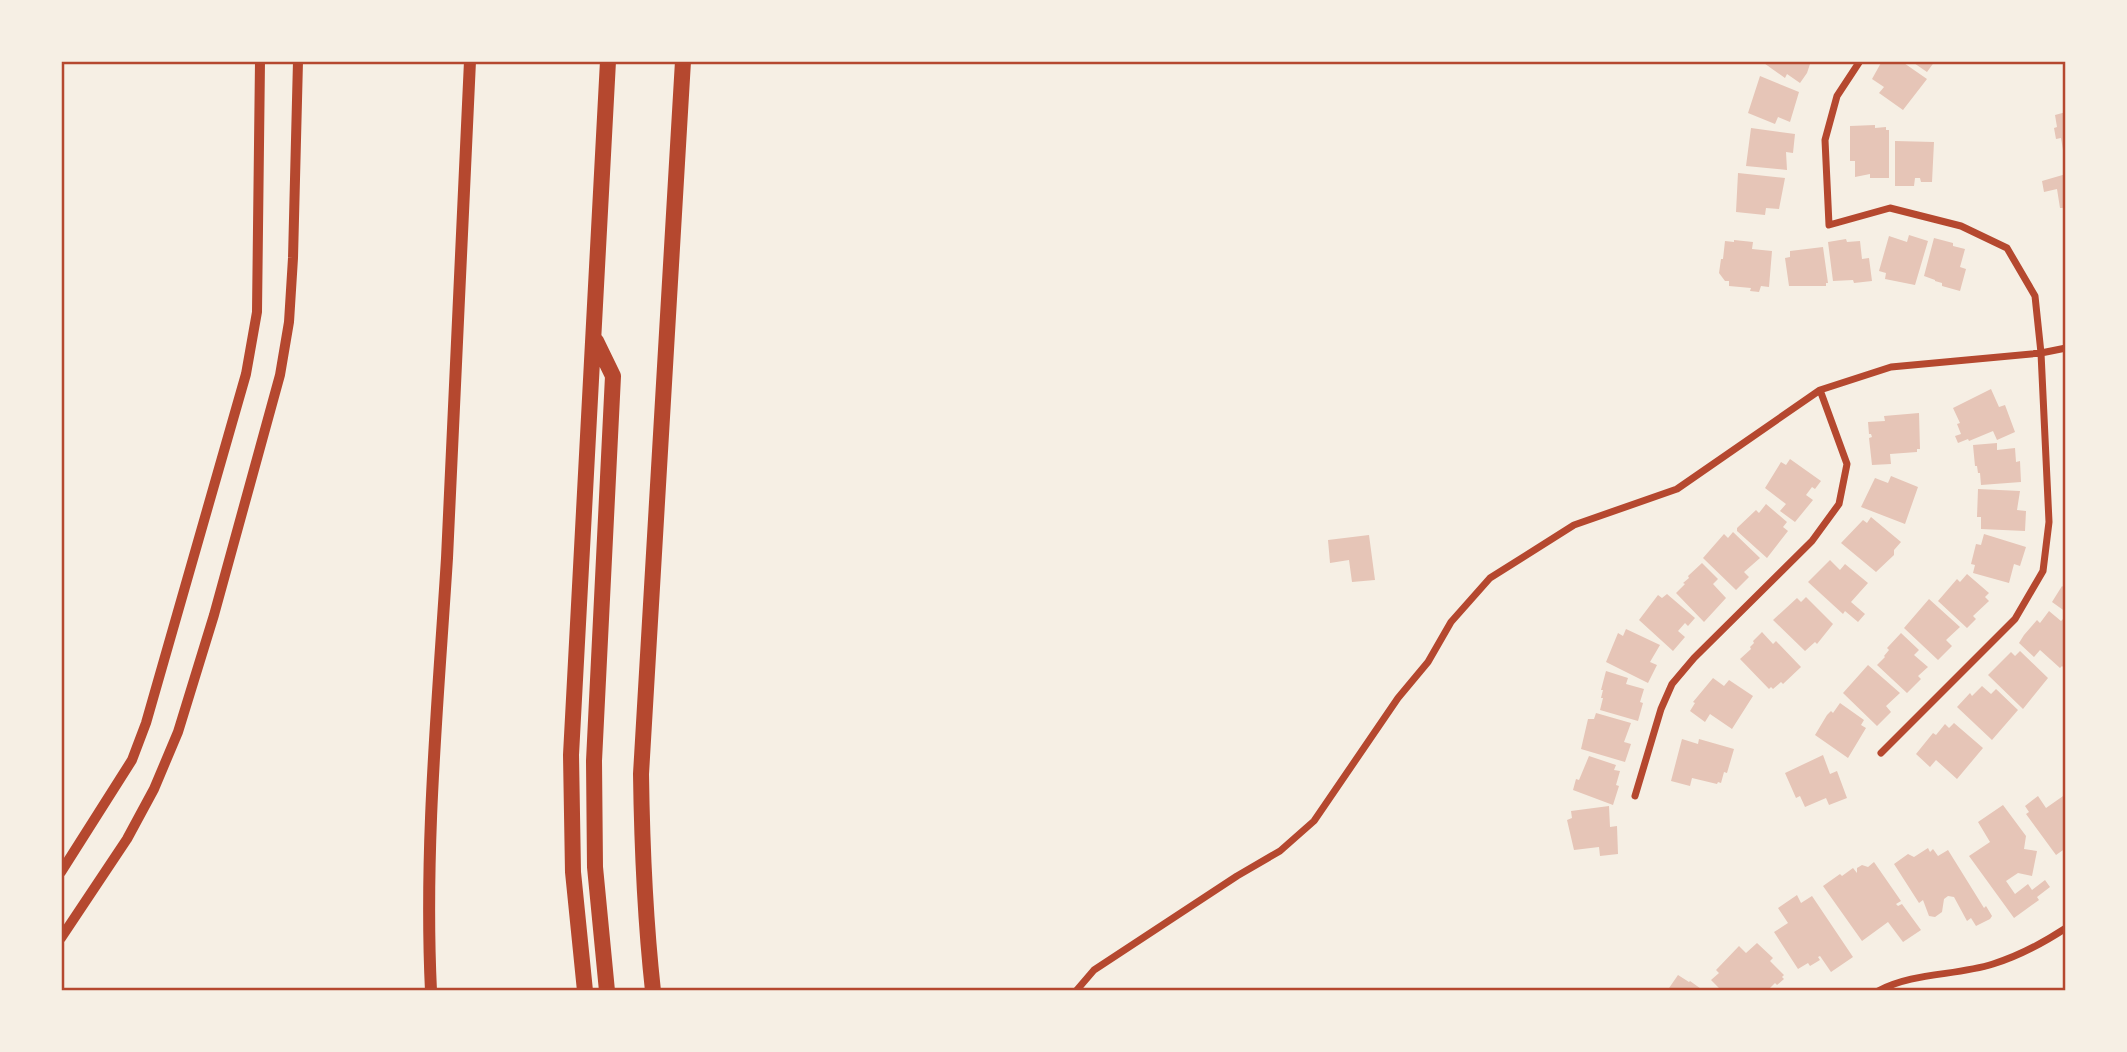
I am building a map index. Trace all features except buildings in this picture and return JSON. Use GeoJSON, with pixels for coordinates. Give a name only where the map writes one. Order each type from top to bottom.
{"type":"FeatureCollection","features":[{"type":"Feature","properties":{"kind":"highway"},"geometry":{"type":"LineString","coordinates":[[585,991],[573,872],[571,755],[608,61]]}},
{"type":"Feature","properties":{"kind":"highway"},"geometry":{"type":"LineString","coordinates":[[653,991],[646,935],[641,774],[683,61]]}},
{"type":"Feature","properties":{"kind":"highway"},"geometry":{"type":"LineString","coordinates":[[594,339],[613,376],[594,761],[594,867],[607,991]]}},
{"type":"Feature","properties":{"kind":"main road"},"geometry":{"type":"LineString","coordinates":[[431,991],[428,926],[430,837],[452,469],[470,61]]}},
{"type":"Feature","properties":{"kind":"street"},"geometry":{"type":"LineString","coordinates":[[61,872],[132,760],[146,723],[246,374],[257,312],[260,61]]}},
{"type":"Feature","properties":{"kind":"street"},"geometry":{"type":"LineString","coordinates":[[61,938],[127,839],[154,789],[178,732],[214,615],[280,375],[289,322],[293,258],[298,61]]}},
{"type":"Feature","properties":{"kind":"street"},"geometry":{"type":"LineString","coordinates":[[1860,61],[1837,96],[1825,140],[1829,225],[1890,208],[1961,226],[2007,248],[2035,296],[2049,522],[2043,571],[2015,619],[1881,752]]}},
{"type":"Feature","properties":{"kind":"street"},"geometry":{"type":"LineString","coordinates":[[1076,991],[1094,970],[1280,851],[1314,821],[1398,698],[1428,662],[1451,622],[1490,578],[1574,525],[1677,489],[1820,390],[1891,366],[2040,353],[2066,348]]}},
{"type":"Feature","properties":{"kind":"street"},"geometry":{"type":"LineString","coordinates":[[1635,796],[1661,709],[1672,684],[1694,658],[1812,541],[1839,503],[1846,464],[1820,390]]}},
{"type":"Feature","properties":{"kind":"street"},"geometry":{"type":"LineString","coordinates":[[1878,991],[1895,982],[1992,964],[2042,944],[2066,928]]}}]}
